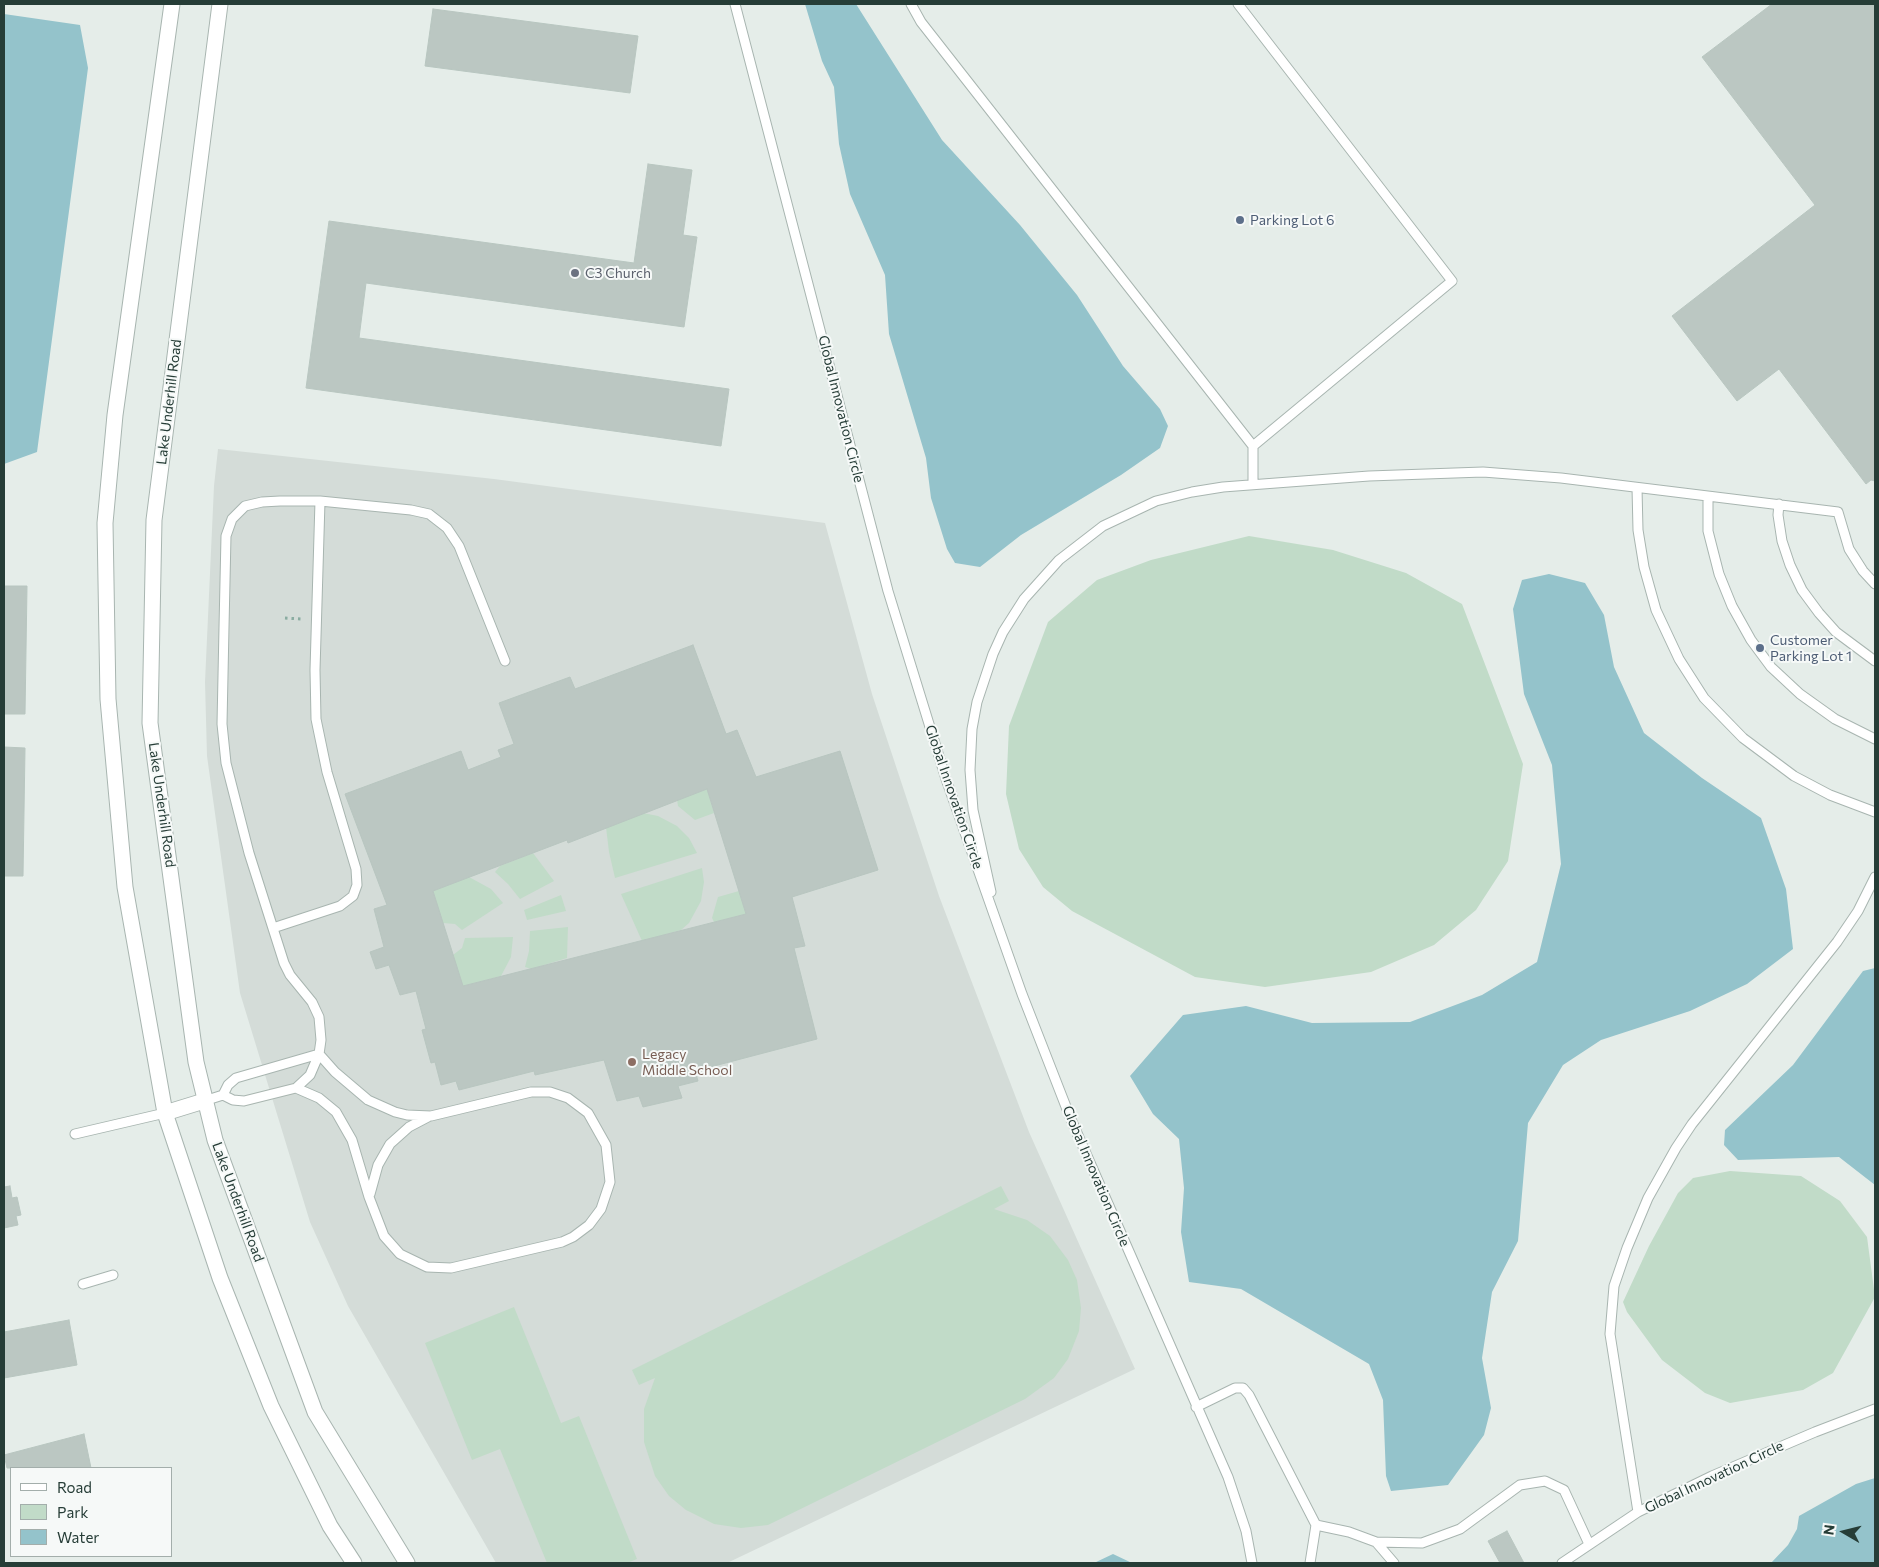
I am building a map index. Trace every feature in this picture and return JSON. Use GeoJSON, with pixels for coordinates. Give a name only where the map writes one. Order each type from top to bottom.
{"type":"FeatureCollection","features":[{"type":"Feature","properties":{"kind":"street"},"geometry":{"type":"LineString","coordinates":[[172,4],[116,415],[105,523],[108,698],[125,887],[165,1113],[220,1278],[271,1406],[330,1526],[354,1563]]}},
{"type":"Feature","properties":{"kind":"street","name":"Lake Underhill Road"},"geometry":{"type":"LineString","coordinates":[[220,4],[154,520],[150,713],[195,1053],[204,1101],[215,1140],[314,1412],[407,1563]]}},
{"type":"Feature","properties":{"kind":"street"},"geometry":{"type":"LineString","coordinates":[[165,1113],[204,1101]]}},
{"type":"Feature","properties":{"kind":"lane","name":"Global Innovation Circle"},"geometry":{"type":"LineString","coordinates":[[735,4],[891,600],[940,761],[1000,931],[1070,1117],[1196,1408],[1228,1476],[1246,1531],[1252,1563]]}},
{"type":"Feature","properties":{"kind":"lane"},"geometry":{"type":"LineString","coordinates":[[911,4],[921,22],[1253,446],[1253,484]]}},
{"type":"Feature","properties":{"kind":"lane"},"geometry":{"type":"LineString","coordinates":[[1238,4],[1452,281],[1253,446]]}},
{"type":"Feature","properties":{"kind":"lane"},"geometry":{"type":"LineString","coordinates":[[1000,931],[973,810],[970,770],[972,729],[984,676],[1003,632],[1024,599],[1050,569],[1076,545],[1103,526],[1139,508],[1174,496],[1208,489],[1378,475],[1484,472],[1560,478],[1838,512],[1850,549],[1863,571],[1875,584]]}},
{"type":"Feature","properties":{"kind":"lane"},"geometry":{"type":"LineString","coordinates":[[1637,488],[1639,540],[1656,610],[1680,659],[1704,698],[1743,738],[1794,776],[1830,795],[1875,812]]}},
{"type":"Feature","properties":{"kind":"lane"},"geometry":{"type":"LineString","coordinates":[[1708,496],[1708,531],[1719,574],[1732,606],[1751,640],[1780,677],[1806,699],[1835,719],[1875,738]]}},
{"type":"Feature","properties":{"kind":"lane"},"geometry":{"type":"LineString","coordinates":[[204,1101],[223,1095],[233,1100],[244,1101],[296,1088],[310,1075],[319,1054],[320,1026],[316,1010],[308,995],[286,970],[247,843],[224,750],[222,724],[226,536],[232,519],[245,506],[262,502],[320,501],[429,514],[441,523],[459,546],[505,661]]}},
{"type":"Feature","properties":{"kind":"lane"},"geometry":{"type":"LineString","coordinates":[[273,928],[340,906],[353,896],[358,886],[356,869],[327,772],[316,720],[315,670],[320,501]]}},
{"type":"Feature","properties":{"kind":"lane"},"geometry":{"type":"LineString","coordinates":[[1779,504],[1778,522],[1782,541],[1790,565],[1802,590],[1836,632],[1875,661]]}},
{"type":"Feature","properties":{"kind":"lane"},"geometry":{"type":"LineString","coordinates":[[1638,1512],[1610,1334],[1614,1286],[1627,1248],[1648,1198],[1692,1124],[1837,942],[1875,877]]}},
{"type":"Feature","properties":{"kind":"lane"},"geometry":{"type":"LineString","coordinates":[[223,1095],[228,1085],[236,1078],[319,1054]]}},
{"type":"Feature","properties":{"kind":"lane"},"geometry":{"type":"LineString","coordinates":[[319,1054],[334,1072],[368,1100],[396,1112],[431,1116]]}},
{"type":"Feature","properties":{"kind":"lane"},"geometry":{"type":"LineString","coordinates":[[296,1088],[319,1098],[336,1112],[352,1140],[369,1197],[379,1226],[391,1246],[408,1260],[427,1267],[439,1269],[471,1264],[562,1242],[573,1237],[589,1225],[601,1209],[610,1182],[606,1145],[588,1113],[568,1098],[550,1092],[531,1092],[431,1116],[409,1127],[390,1144],[378,1165],[369,1197]]}},
{"type":"Feature","properties":{"kind":"lane"},"geometry":{"type":"LineString","coordinates":[[76,1134],[165,1113]]}},
{"type":"Feature","properties":{"kind":"lane"},"geometry":{"type":"LineString","coordinates":[[83,1284],[113,1275]]}},
{"type":"Feature","properties":{"kind":"lane"},"geometry":{"type":"LineString","coordinates":[[1196,1408],[1235,1388],[1243,1388],[1249,1395],[1316,1525],[1310,1563]]}},
{"type":"Feature","properties":{"kind":"lane","name":"Global Innovation Circle"},"geometry":{"type":"LineString","coordinates":[[1562,1563],[1638,1512],[1712,1476],[1815,1432],[1875,1409]]}},
{"type":"Feature","properties":{"kind":"lane"},"geometry":{"type":"LineString","coordinates":[[1316,1525],[1349,1532],[1376,1542],[1422,1543],[1460,1529],[1520,1484],[1545,1480],[1564,1490],[1589,1544]]}},
{"type":"Feature","properties":{"kind":"lane"},"geometry":{"type":"LineString","coordinates":[[1376,1542],[1394,1563]]}},
{"type":"Feature","properties":{"kind":"path"},"geometry":{"type":"LineString","coordinates":[[285,618],[302,619]]}},
{"type":"Feature","properties":{"kind":"shaded area","name":"Legacy Middle School"},"geometry":{"type":"Polygon","coordinates":[[[218,449],[494,479],[825,523],[872,694],[939,896],[1029,1132],[1135,1369],[727,1563],[496,1563],[348,1306],[310,1222],[240,993],[207,756],[205,682],[214,486],[218,449]]]}},
{"type":"Feature","properties":{"kind":"green space"},"geometry":{"type":"Polygon","coordinates":[[[1249,536],[1333,550],[1406,573],[1462,604],[1523,764],[1508,861],[1476,910],[1434,945],[1371,972],[1265,987],[1195,977],[1072,911],[1043,887],[1019,849],[1006,794],[1009,726],[1048,622],[1097,580],[1151,560],[1249,536]]]}},
{"type":"Feature","properties":{"kind":"green space"},"geometry":{"type":"Polygon","coordinates":[[[707,789],[714,813],[695,820],[678,806],[677,800],[707,789]]]}},
{"type":"Feature","properties":{"kind":"green space"},"geometry":{"type":"Polygon","coordinates":[[[643,813],[658,816],[677,826],[689,838],[697,853],[615,878],[606,827],[643,813]]]}},
{"type":"Feature","properties":{"kind":"green space"},"geometry":{"type":"Polygon","coordinates":[[[533,853],[554,881],[520,899],[495,872],[500,866],[533,853]]]}},
{"type":"Feature","properties":{"kind":"green space"},"geometry":{"type":"Polygon","coordinates":[[[702,868],[704,882],[701,901],[689,923],[681,930],[642,941],[621,894],[702,868]]]}},
{"type":"Feature","properties":{"kind":"green space"},"geometry":{"type":"Polygon","coordinates":[[[469,877],[491,889],[503,903],[462,930],[455,924],[443,923],[433,891],[469,877]]]}},
{"type":"Feature","properties":{"kind":"green space"},"geometry":{"type":"Polygon","coordinates":[[[739,891],[746,914],[714,922],[712,918],[718,897],[739,891]]]}},
{"type":"Feature","properties":{"kind":"green space"},"geometry":{"type":"Polygon","coordinates":[[[561,895],[566,911],[527,920],[524,910],[561,895]]]}},
{"type":"Feature","properties":{"kind":"green space"},"geometry":{"type":"Polygon","coordinates":[[[568,927],[567,958],[531,969],[525,967],[529,951],[530,931],[568,927]]]}},
{"type":"Feature","properties":{"kind":"green space"},"geometry":{"type":"Polygon","coordinates":[[[513,937],[511,957],[501,976],[463,986],[453,955],[462,948],[465,938],[513,937]]]}},
{"type":"Feature","properties":{"kind":"green space"},"geometry":{"type":"Polygon","coordinates":[[[1730,1171],[1801,1176],[1840,1201],[1867,1237],[1875,1297],[1833,1373],[1803,1390],[1730,1403],[1705,1393],[1662,1360],[1627,1312],[1623,1302],[1649,1246],[1678,1193],[1693,1178],[1730,1171]]]}},
{"type":"Feature","properties":{"kind":"green space"},"geometry":{"type":"Polygon","coordinates":[[[1001,1186],[1009,1201],[994,1209],[1027,1220],[1050,1236],[1068,1260],[1077,1280],[1081,1308],[1079,1331],[1068,1359],[1054,1378],[1025,1399],[768,1525],[741,1528],[714,1524],[686,1510],[669,1496],[655,1476],[644,1442],[644,1409],[655,1378],[639,1385],[632,1370],[1001,1186]]]}},
{"type":"Feature","properties":{"kind":"green space"},"geometry":{"type":"Polygon","coordinates":[[[514,1307],[561,1423],[579,1416],[637,1559],[627,1563],[547,1563],[500,1449],[472,1460],[425,1343],[514,1307]]]}},
{"type":"Feature","properties":{"kind":"water"},"geometry":{"type":"Polygon","coordinates":[[[805,4],[856,4],[942,140],[1020,225],[1077,295],[1123,366],[1160,409],[1168,426],[1160,448],[1121,475],[1021,535],[980,567],[955,563],[947,549],[931,498],[926,458],[889,334],[885,275],[850,194],[839,144],[834,87],[822,61],[805,4]]]}},
{"type":"Feature","properties":{"kind":"water"},"geometry":{"type":"Polygon","coordinates":[[[4,14],[80,25],[88,68],[37,452],[4,464],[4,14]]]}},
{"type":"Feature","properties":{"kind":"water"},"geometry":{"type":"Polygon","coordinates":[[[1549,574],[1585,583],[1604,615],[1614,667],[1644,733],[1702,778],[1761,818],[1786,889],[1793,949],[1747,984],[1690,1011],[1601,1040],[1563,1065],[1528,1123],[1518,1241],[1492,1292],[1482,1358],[1491,1408],[1484,1435],[1448,1485],[1391,1491],[1386,1476],[1383,1400],[1369,1364],[1241,1289],[1189,1282],[1181,1232],[1184,1188],[1179,1139],[1153,1114],[1130,1076],[1183,1015],[1246,1006],[1312,1023],[1410,1022],[1482,995],[1537,962],[1561,864],[1552,765],[1524,694],[1513,609],[1522,580],[1549,574]]]}},
{"type":"Feature","properties":{"kind":"water"},"geometry":{"type":"Polygon","coordinates":[[[1875,968],[1875,1185],[1839,1157],[1738,1160],[1724,1145],[1725,1130],[1793,1065],[1863,971],[1875,968]]]}},
{"type":"Feature","properties":{"kind":"water"},"geometry":{"type":"Polygon","coordinates":[[[1875,1478],[1875,1563],[1771,1563],[1788,1545],[1797,1529],[1799,1516],[1856,1484],[1875,1478]]]}},
{"type":"Feature","properties":{"kind":"water"},"geometry":{"type":"Polygon","coordinates":[[[1113,1554],[1132,1563],[1094,1563],[1113,1554]]]}},
{"type":"Feature","properties":{"kind":"building"},"geometry":{"type":"Polygon","coordinates":[[[1772,4],[1875,4],[1875,481],[1871,480],[1866,484],[1779,369],[1737,401],[1672,316],[1815,205],[1702,57],[1772,4]]]}},
{"type":"Feature","properties":{"kind":"building"},"geometry":{"type":"Polygon","coordinates":[[[433,9],[638,36],[630,93],[425,66],[433,9]]]}},
{"type":"Feature","properties":{"kind":"building"},"geometry":{"type":"Polygon","coordinates":[[[648,164],[692,170],[683,235],[697,237],[684,327],[366,283],[359,338],[729,389],[721,446],[306,388],[329,221],[634,263],[648,164]]]}},
{"type":"Feature","properties":{"kind":"building"},"geometry":{"type":"Polygon","coordinates":[[[4,586],[27,586],[25,714],[4,714],[4,586]]]}},
{"type":"Feature","properties":{"kind":"building"},"geometry":{"type":"Polygon","coordinates":[[[693,645],[726,734],[737,730],[756,777],[840,751],[878,870],[792,897],[805,946],[794,948],[817,1039],[695,1071],[698,1081],[678,1086],[682,1098],[643,1107],[639,1096],[617,1101],[604,1060],[535,1075],[534,1071],[459,1090],[456,1081],[441,1085],[435,1062],[431,1063],[422,1030],[426,1029],[416,991],[400,995],[389,965],[376,969],[370,952],[384,947],[374,909],[387,905],[345,794],[461,751],[468,770],[501,757],[498,750],[514,744],[499,703],[570,677],[575,689],[693,645]],[[707,789],[568,843],[567,840],[433,891],[463,986],[746,914],[707,789]]]}},
{"type":"Feature","properties":{"kind":"building"},"geometry":{"type":"Polygon","coordinates":[[[4,747],[25,748],[23,876],[4,876],[4,747]]]}},
{"type":"Feature","properties":{"kind":"building"},"geometry":{"type":"Polygon","coordinates":[[[10,1186],[12,1198],[17,1197],[21,1215],[16,1216],[18,1225],[4,1228],[4,1187],[10,1186]]]}},
{"type":"Feature","properties":{"kind":"building"},"geometry":{"type":"Polygon","coordinates":[[[69,1320],[77,1365],[4,1378],[4,1332],[69,1320]]]}},
{"type":"Feature","properties":{"kind":"building"},"geometry":{"type":"Polygon","coordinates":[[[84,1434],[91,1467],[7,1468],[4,1455],[84,1434]]]}},
{"type":"Feature","properties":{"kind":"building"},"geometry":{"type":"Polygon","coordinates":[[[1507,1531],[1524,1563],[1500,1563],[1488,1541],[1507,1531]]]}},
{"type":"Feature","properties":{"kind":"place","name":"Parking Lot 6"},"geometry":{"type":"Point","coordinates":[1240,220]}},
{"type":"Feature","properties":{"kind":"place","name":"C3 Church"},"geometry":{"type":"Point","coordinates":[575,273]}},
{"type":"Feature","properties":{"kind":"place","name":"Customer Parking Lot 1"},"geometry":{"type":"Point","coordinates":[1760,648]}},
{"type":"Feature","properties":{"kind":"place","name":"Legacy Middle School"},"geometry":{"type":"Point","coordinates":[632,1062]}}]}
